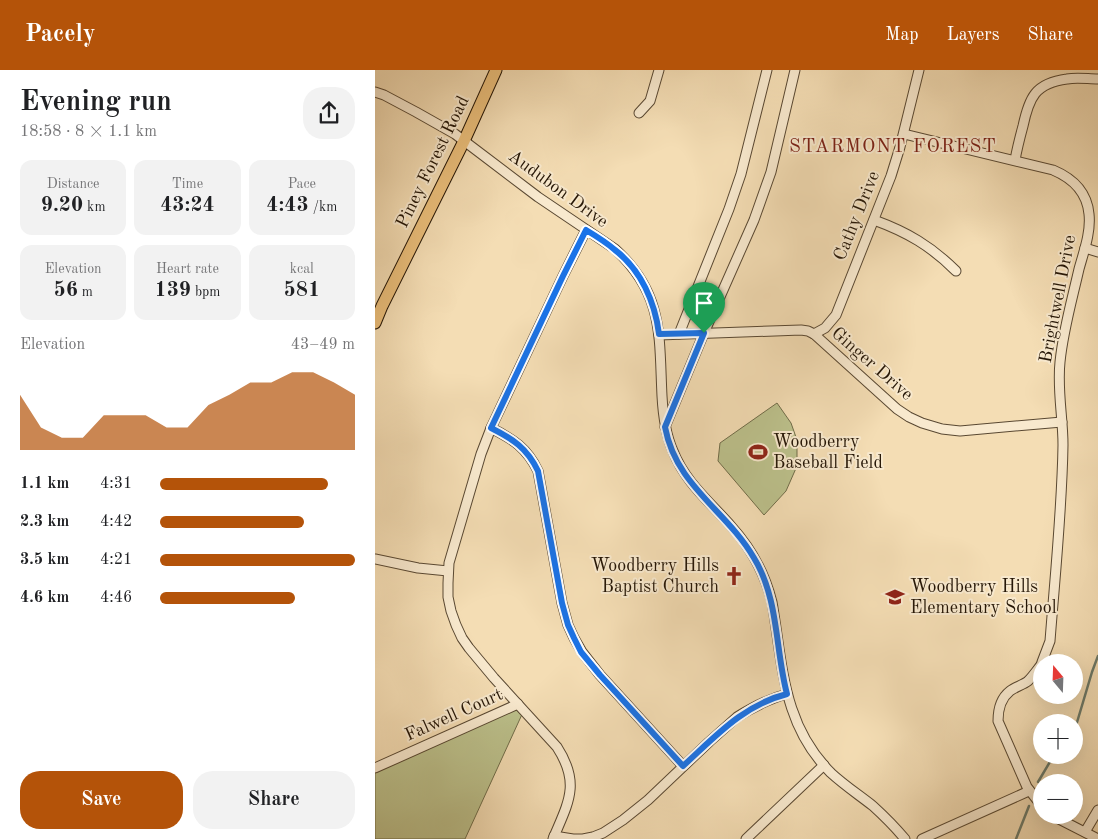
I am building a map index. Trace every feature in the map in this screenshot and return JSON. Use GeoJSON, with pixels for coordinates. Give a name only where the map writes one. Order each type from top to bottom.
{"type":"FeatureCollection","features":[{"type":"Feature","properties":{"kind":"main road","name":"Piney Forest Road"},"geometry":{"type":"LineString","coordinates":[[375,323],[464,141],[496,70]]}},
{"type":"Feature","properties":{"kind":"street"},"geometry":{"type":"LineString","coordinates":[[639,113],[650,101],[659,70]]}},
{"type":"Feature","properties":{"kind":"street"},"geometry":{"type":"LineString","coordinates":[[679,334],[726,217],[741,174],[767,70]]}},
{"type":"Feature","properties":{"kind":"street"},"geometry":{"type":"LineString","coordinates":[[665,427],[754,220],[768,180],[795,70]]}},
{"type":"Feature","properties":{"kind":"street","name":"Cathy Drive"},"geometry":{"type":"LineString","coordinates":[[814,334],[825,328],[836,315],[874,220],[891,176],[919,70]]}},
{"type":"Feature","properties":{"kind":"street"},"geometry":{"type":"LineString","coordinates":[[1015,160],[1027,106],[1035,93],[1050,83],[1069,78],[1098,79]]}},
{"type":"Feature","properties":{"kind":"street","name":"Audubon Drive"},"geometry":{"type":"LineString","coordinates":[[375,92],[416,112],[464,141],[538,197],[615,249],[625,258],[643,282],[656,316],[659,334],[665,427],[673,451],[688,480],[731,526],[754,557],[760,569],[772,602],[787,694],[800,730],[824,765],[849,788],[873,806],[905,839]]}},
{"type":"Feature","properties":{"kind":"street","name":"Brightwell Drive"},"geometry":{"type":"LineString","coordinates":[[903,134],[1053,170],[1070,179],[1077,186],[1083,194],[1089,211],[1089,227],[1085,248],[1070,305],[1060,363],[1059,387],[1063,443],[1062,474],[1050,641],[1045,654]]}},
{"type":"Feature","properties":{"kind":"street"},"geometry":{"type":"LineString","coordinates":[[874,220],[894,227],[926,245],[956,271]]}},
{"type":"Feature","properties":{"kind":"street"},"geometry":{"type":"LineString","coordinates":[[586,230],[491,428],[481,454],[449,563],[448,597],[456,625],[469,648],[557,748],[569,769],[571,779],[569,798],[554,837],[583,839],[603,833],[636,810],[737,717],[763,702],[787,694]]}},
{"type":"Feature","properties":{"kind":"street"},"geometry":{"type":"LineString","coordinates":[[1085,248],[1098,252]]}},
{"type":"Feature","properties":{"kind":"street","name":"Ginger Drive"},"geometry":{"type":"LineString","coordinates":[[659,334],[808,331],[814,334],[897,409],[909,417],[933,427],[942,430],[960,431],[1062,422]]}},
{"type":"Feature","properties":{"kind":"street"},"geometry":{"type":"LineString","coordinates":[[491,428],[518,443],[527,452],[538,471],[562,603],[568,625],[581,652],[683,766]]}},
{"type":"Feature","properties":{"kind":"street"},"geometry":{"type":"LineString","coordinates":[[375,559],[418,568],[448,571]]}},
{"type":"Feature","properties":{"kind":"street","name":"Brightwell Drive"},"geometry":{"type":"LineString","coordinates":[[1033,677],[1010,691],[999,707],[998,713],[998,720],[1029,791],[1033,796]]}},
{"type":"Feature","properties":{"kind":"street","name":"Falwell Court"},"geometry":{"type":"LineString","coordinates":[[375,768],[518,704]]}},
{"type":"Feature","properties":{"kind":"street"},"geometry":{"type":"LineString","coordinates":[[746,839],[824,765]]}},
{"type":"Feature","properties":{"kind":"street"},"geometry":{"type":"LineString","coordinates":[[922,839],[1029,791]]}},
{"type":"Feature","properties":{"kind":"street"},"geometry":{"type":"LineString","coordinates":[[1085,832],[1098,810]]}},
{"type":"Feature","properties":{"kind":"street"},"geometry":{"type":"LineString","coordinates":[[1069,824],[1098,839]]}},
{"type":"Feature","properties":{"kind":"green space","name":"Woodberry Baseball Field"},"geometry":{"type":"Polygon","coordinates":[[[777,403],[791,423],[797,440],[797,466],[786,491],[764,515],[718,461],[720,443],[777,403]]]}},
{"type":"Feature","properties":{"kind":"green space"},"geometry":{"type":"Polygon","coordinates":[[[518,704],[524,710],[465,839],[375,839],[375,768],[518,704]]]}},
{"type":"Feature","properties":{"kind":"waterway"},"geometry":{"type":"LineString","coordinates":[[1079,714],[1098,656]]}},
{"type":"Feature","properties":{"kind":"waterway"},"geometry":{"type":"LineString","coordinates":[[1043,774],[1049,764]]}},
{"type":"Feature","properties":{"kind":"waterway"},"geometry":{"type":"LineString","coordinates":[[1016,839],[1029,806]]}},
{"type":"Feature","properties":{"kind":"place","name":"Woodberry Baseball Field"},"geometry":{"type":"Point","coordinates":[758,452]}},
{"type":"Feature","properties":{"kind":"place","name":"Woodberry Hills Baptist Church"},"geometry":{"type":"Point","coordinates":[734,576]}},
{"type":"Feature","properties":{"kind":"place","name":"Woodberry Hills Elementary School"},"geometry":{"type":"Point","coordinates":[895,597]}},
{"type":"Feature","properties":{"kind":"district","name":"STARMONT FOREST"},"geometry":{"type":"Point","coordinates":[893,147]}},
{"type":"Feature","properties":{"kind":"route"},"geometry":{"type":"LineString","coordinates":[[586,230],[625,258],[643,282],[652,302],[659,334],[704,333],[665,427],[666,432],[678,463],[688,480],[731,526],[754,557],[760,569],[772,602],[787,694],[763,702],[737,717],[683,766],[617,695],[581,652],[568,625],[562,603],[538,471],[527,452],[518,443],[491,428],[586,230]]}}]}
